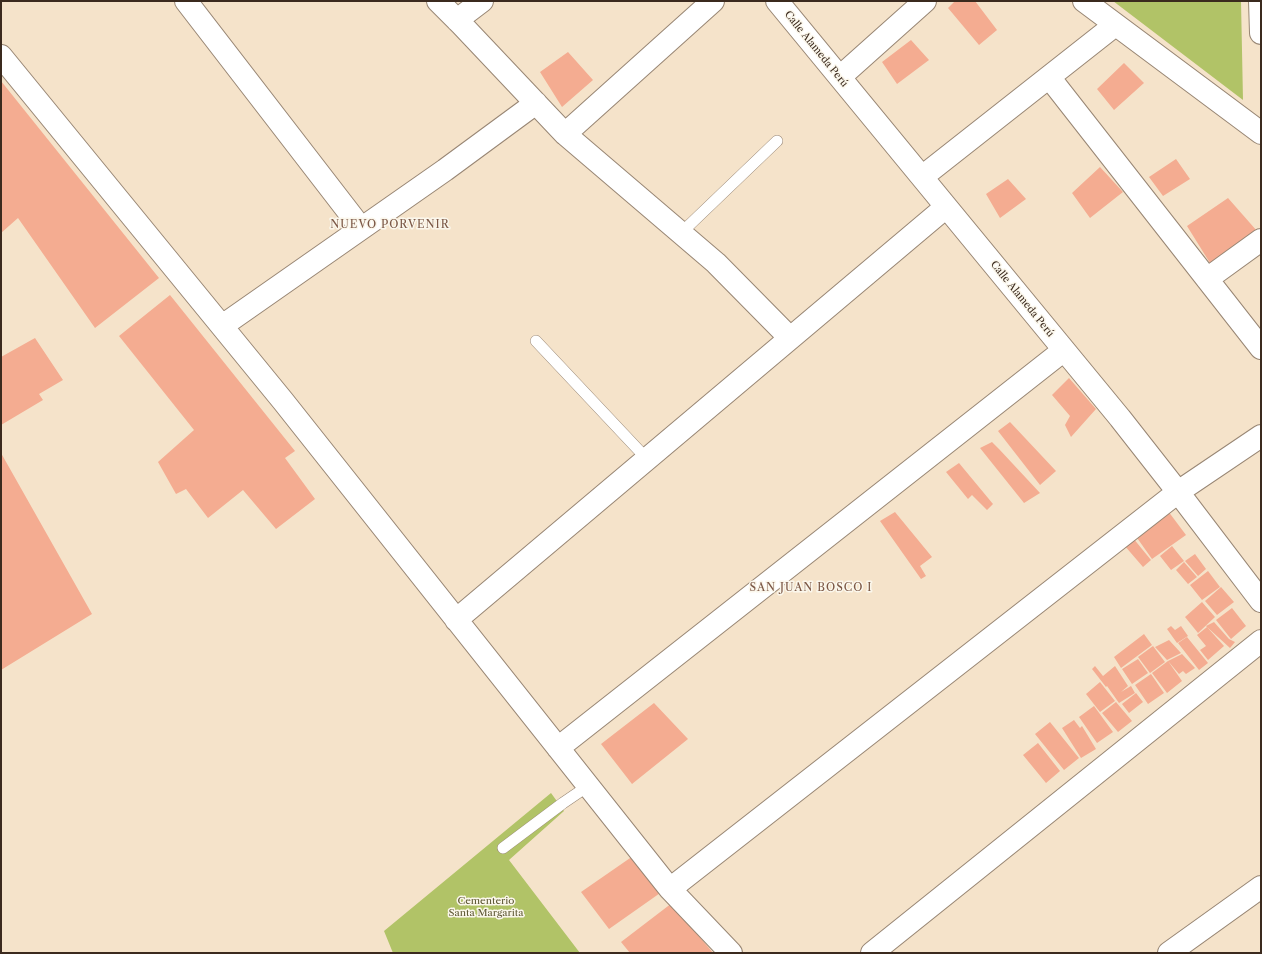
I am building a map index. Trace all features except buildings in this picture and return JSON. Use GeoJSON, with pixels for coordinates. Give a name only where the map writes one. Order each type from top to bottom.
{"type":"FeatureCollection","features":[{"type":"Feature","properties":{"kind":"street"},"geometry":{"type":"LineString","coordinates":[[186,1],[361,228]]}},
{"type":"Feature","properties":{"kind":"street"},"geometry":{"type":"LineString","coordinates":[[438,1],[565,134],[716,263],[790,338]]}},
{"type":"Feature","properties":{"kind":"street"},"geometry":{"type":"LineString","coordinates":[[457,20],[482,1]]}},
{"type":"Feature","properties":{"kind":"street"},"geometry":{"type":"LineString","coordinates":[[565,134],[713,1]]}},
{"type":"Feature","properties":{"kind":"street","name":"Calle Alameda Perú"},"geometry":{"type":"LineString","coordinates":[[777,1],[1064,350],[1178,492],[1261,601]]}},
{"type":"Feature","properties":{"kind":"street"},"geometry":{"type":"LineString","coordinates":[[840,77],[925,1]]}},
{"type":"Feature","properties":{"kind":"street"},"geometry":{"type":"LineString","coordinates":[[1084,1],[1261,133]]}},
{"type":"Feature","properties":{"kind":"street"},"geometry":{"type":"LineString","coordinates":[[1260,1],[1261,33]]}},
{"type":"Feature","properties":{"kind":"street"},"geometry":{"type":"LineString","coordinates":[[922,177],[1115,25]]}},
{"type":"Feature","properties":{"kind":"street"},"geometry":{"type":"LineString","coordinates":[[1,56],[283,401],[670,889],[731,953]]}},
{"type":"Feature","properties":{"kind":"street"},"geometry":{"type":"LineString","coordinates":[[1049,77],[1261,348]]}},
{"type":"Feature","properties":{"kind":"street"},"geometry":{"type":"LineString","coordinates":[[222,326],[445,170],[536,103]]}},
{"type":"Feature","properties":{"kind":"street"},"geometry":{"type":"LineString","coordinates":[[456,620],[946,207]]}},
{"type":"Feature","properties":{"kind":"street"},"geometry":{"type":"LineString","coordinates":[[1207,279],[1261,240]]}},
{"type":"Feature","properties":{"kind":"street"},"geometry":{"type":"LineString","coordinates":[[558,748],[1064,350]]}},
{"type":"Feature","properties":{"kind":"street"},"geometry":{"type":"LineString","coordinates":[[670,889],[1178,492],[1261,436]]}},
{"type":"Feature","properties":{"kind":"street"},"geometry":{"type":"LineString","coordinates":[[872,953],[1261,641]]}},
{"type":"Feature","properties":{"kind":"street"},"geometry":{"type":"LineString","coordinates":[[1169,953],[1261,887]]}},
{"type":"Feature","properties":{"kind":"lane"},"geometry":{"type":"LineString","coordinates":[[681,233],[777,141]]}},
{"type":"Feature","properties":{"kind":"lane"},"geometry":{"type":"LineString","coordinates":[[536,341],[647,459]]}},
{"type":"Feature","properties":{"kind":"lane"},"geometry":{"type":"LineString","coordinates":[[503,848],[588,786]]}},
{"type":"Feature","properties":{"kind":"green space"},"geometry":{"type":"Polygon","coordinates":[[[1113,1],[1241,1],[1243,100],[1113,1]]]}},
{"type":"Feature","properties":{"kind":"green space","name":"Cementerio Santa Margarita"},"geometry":{"type":"Polygon","coordinates":[[[551,793],[564,811],[509,860],[580,953],[393,953],[384,931],[551,793]]]}},
{"type":"Feature","properties":{"kind":"district","name":"NUEVO PORVENIR"},"geometry":{"type":"Point","coordinates":[390,225]}},
{"type":"Feature","properties":{"kind":"district","name":"SAN JUAN BOSCO I"},"geometry":{"type":"Point","coordinates":[811,588]}}]}
